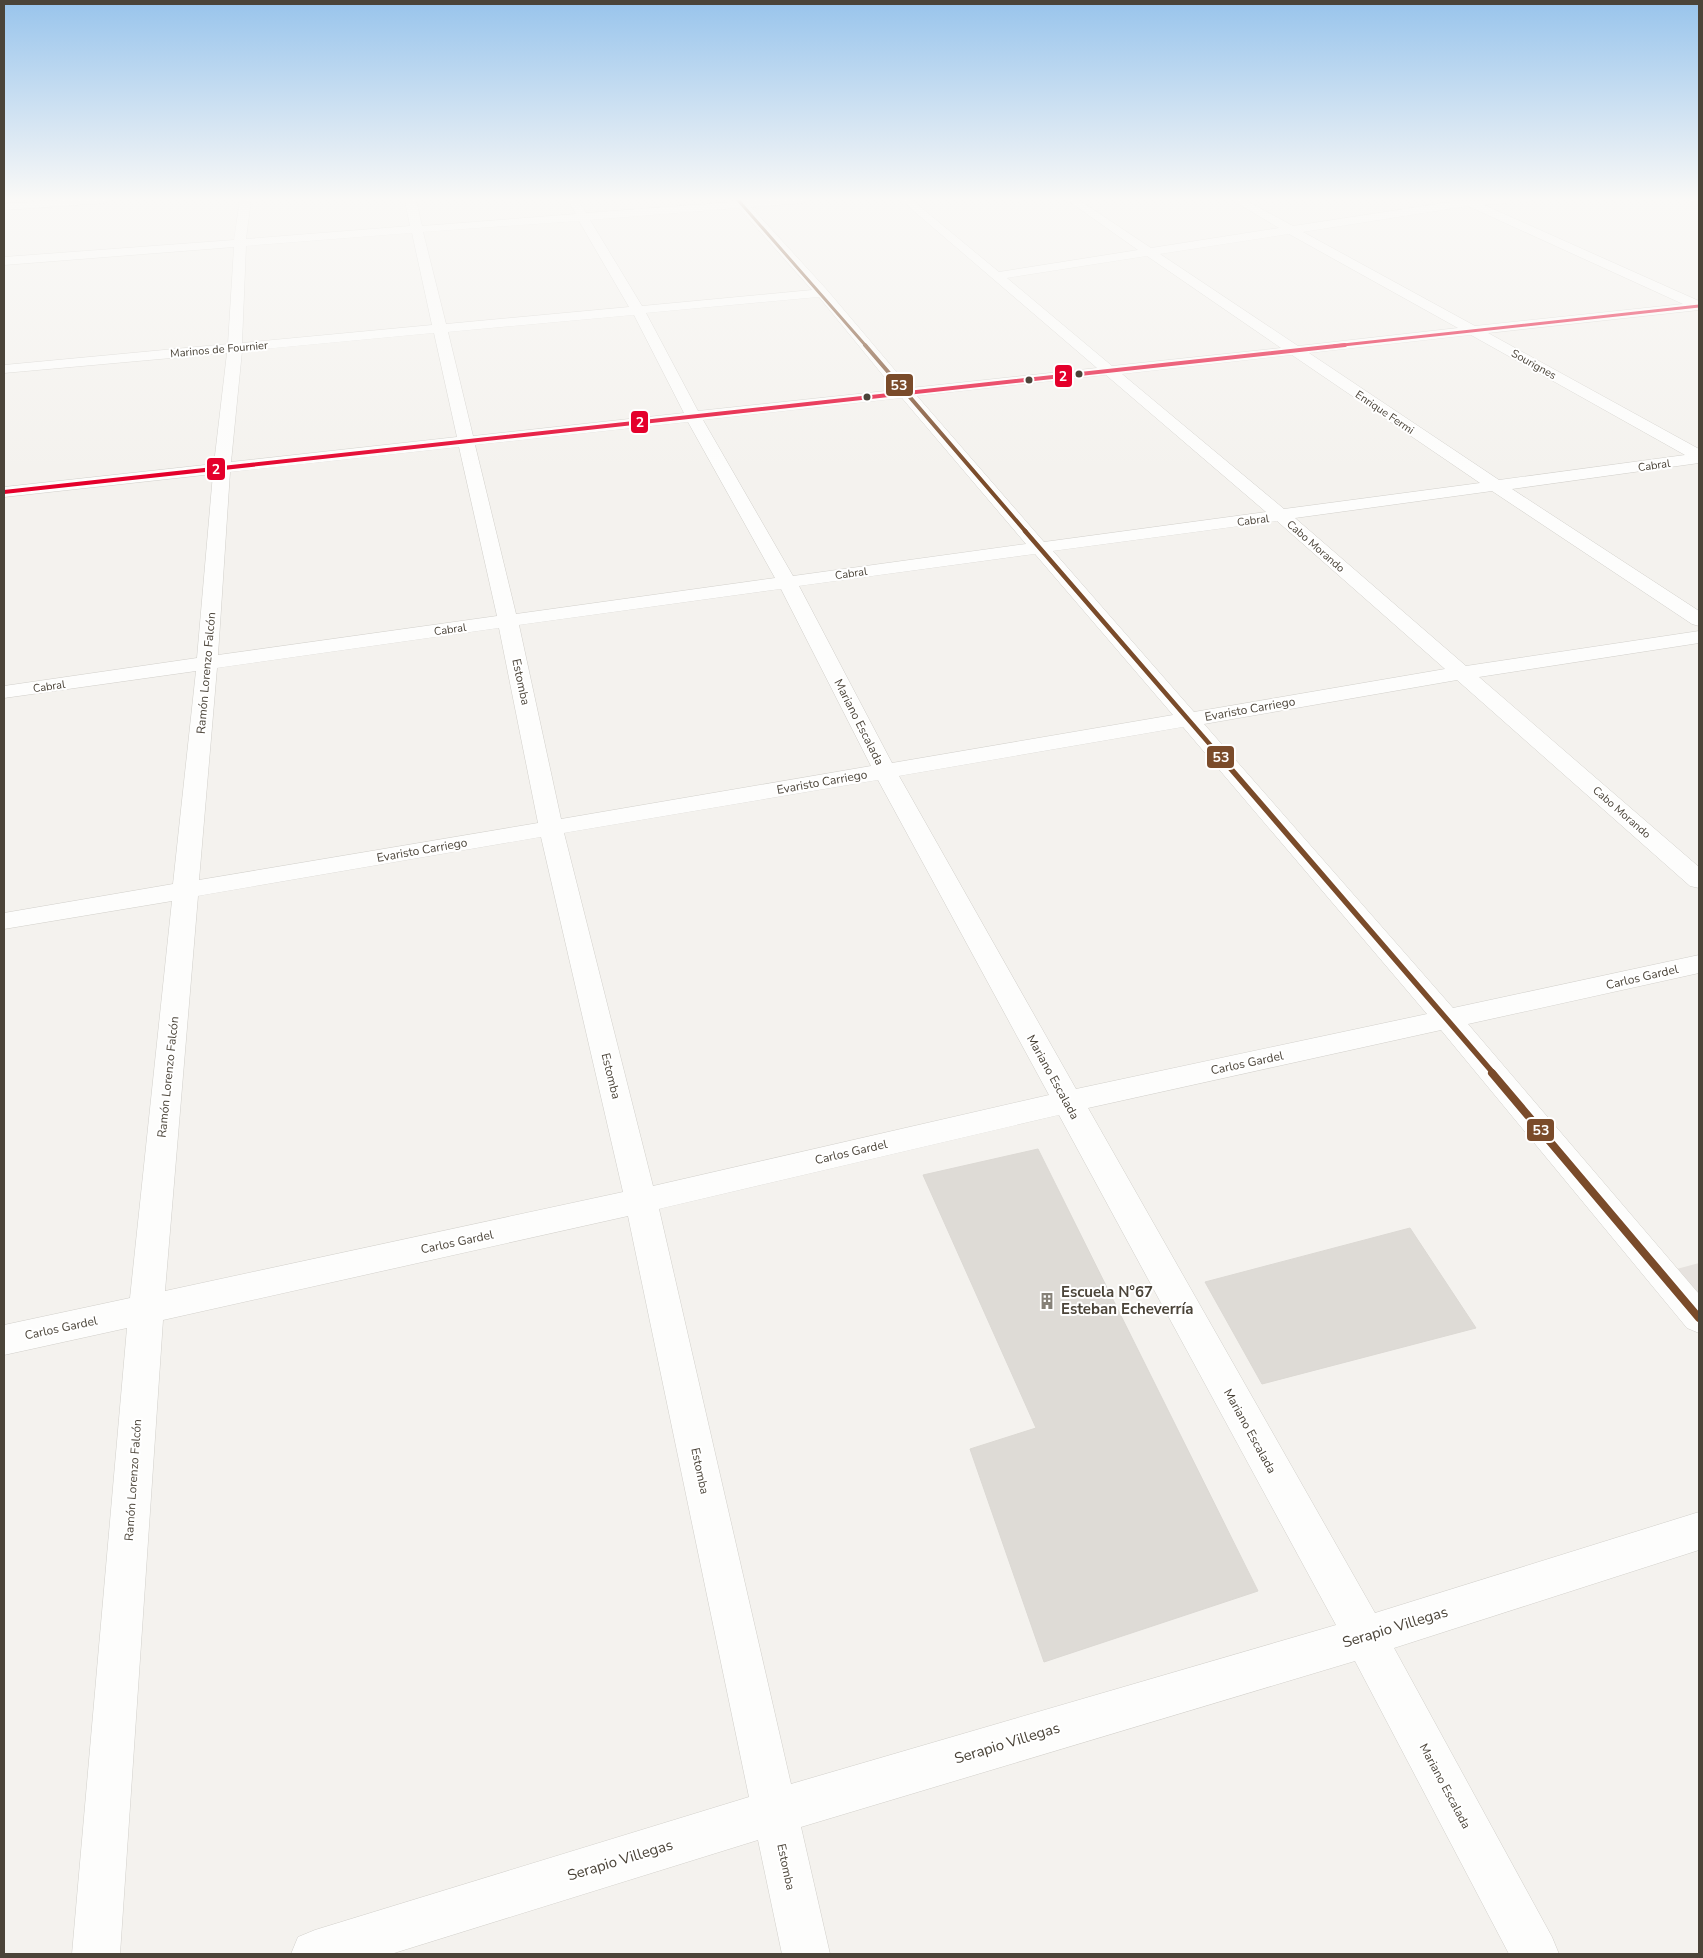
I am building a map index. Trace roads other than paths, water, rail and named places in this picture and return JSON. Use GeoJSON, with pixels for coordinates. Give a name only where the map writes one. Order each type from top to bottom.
{"type":"FeatureCollection","features":[{"type":"Feature","properties":{"kind":"street","name":"Ramón Lorenzo Falcón"},"geometry":{"type":"LineString","coordinates":[[96,1954],[146,1310],[207,663],[222,467],[235,347],[238,291]]}},
{"type":"Feature","properties":{"kind":"street","name":"Estomba"},"geometry":{"type":"LineString","coordinates":[[432,291],[508,621],[551,828],[641,1201],[806,1954]]}},
{"type":"Feature","properties":{"kind":"street","name":"Mariano Escalada"},"geometry":{"type":"LineString","coordinates":[[627,291],[693,416],[787,582],[885,772],[1066,1102],[1365,1637],[1535,1954]]}},
{"type":"Feature","properties":{"kind":"street","name":"Cabo Morando"},"geometry":{"type":"LineString","coordinates":[[1013,291],[1282,516],[1699,880]]}},
{"type":"Feature","properties":{"kind":"street","name":"Enrique Fermi"},"geometry":{"type":"LineString","coordinates":[[1209,291],[1293,350],[1699,620]]}},
{"type":"Feature","properties":{"kind":"street","name":"Sourignes"},"geometry":{"type":"LineString","coordinates":[[1403,291],[1699,457]]}},
{"type":"Feature","properties":{"kind":"street"},"geometry":{"type":"LineString","coordinates":[[1667,291],[1699,306]]}},
{"type":"Feature","properties":{"kind":"street"},"geometry":{"type":"LineString","coordinates":[[822,292],[905,392],[1448,1020],[1699,1318]]}},
{"type":"Feature","properties":{"kind":"street","name":"Marinos de Fournier"},"geometry":{"type":"LineString","coordinates":[[4,369],[822,292]]}},
{"type":"Feature","properties":{"kind":"street"},"geometry":{"type":"LineString","coordinates":[[1675,295],[1699,292]]}},
{"type":"Feature","properties":{"kind":"street"},"geometry":{"type":"LineString","coordinates":[[4,492],[1105,369],[1699,306]]}},
{"type":"Feature","properties":{"kind":"street","name":"Cabral"},"geometry":{"type":"LineString","coordinates":[[4,692],[1040,546],[1282,516],[1699,457]]}},
{"type":"Feature","properties":{"kind":"street","name":"Evaristo Carriego"},"geometry":{"type":"LineString","coordinates":[[4,921],[1462,673],[1699,636]]}},
{"type":"Feature","properties":{"kind":"street","name":"Carlos Gardel"},"geometry":{"type":"LineString","coordinates":[[4,1340],[641,1201],[1066,1102],[1699,964]]}},
{"type":"Feature","properties":{"kind":"street","name":"Serapio Villegas"},"geometry":{"type":"LineString","coordinates":[[315,1954],[774,1812],[1365,1637],[1699,1531]]}},
{"type":"Feature","properties":{"kind":"place","name":"Escuela N°67 Esteban Echeverría"},"geometry":{"type":"Point","coordinates":[1047,1301]}}]}
